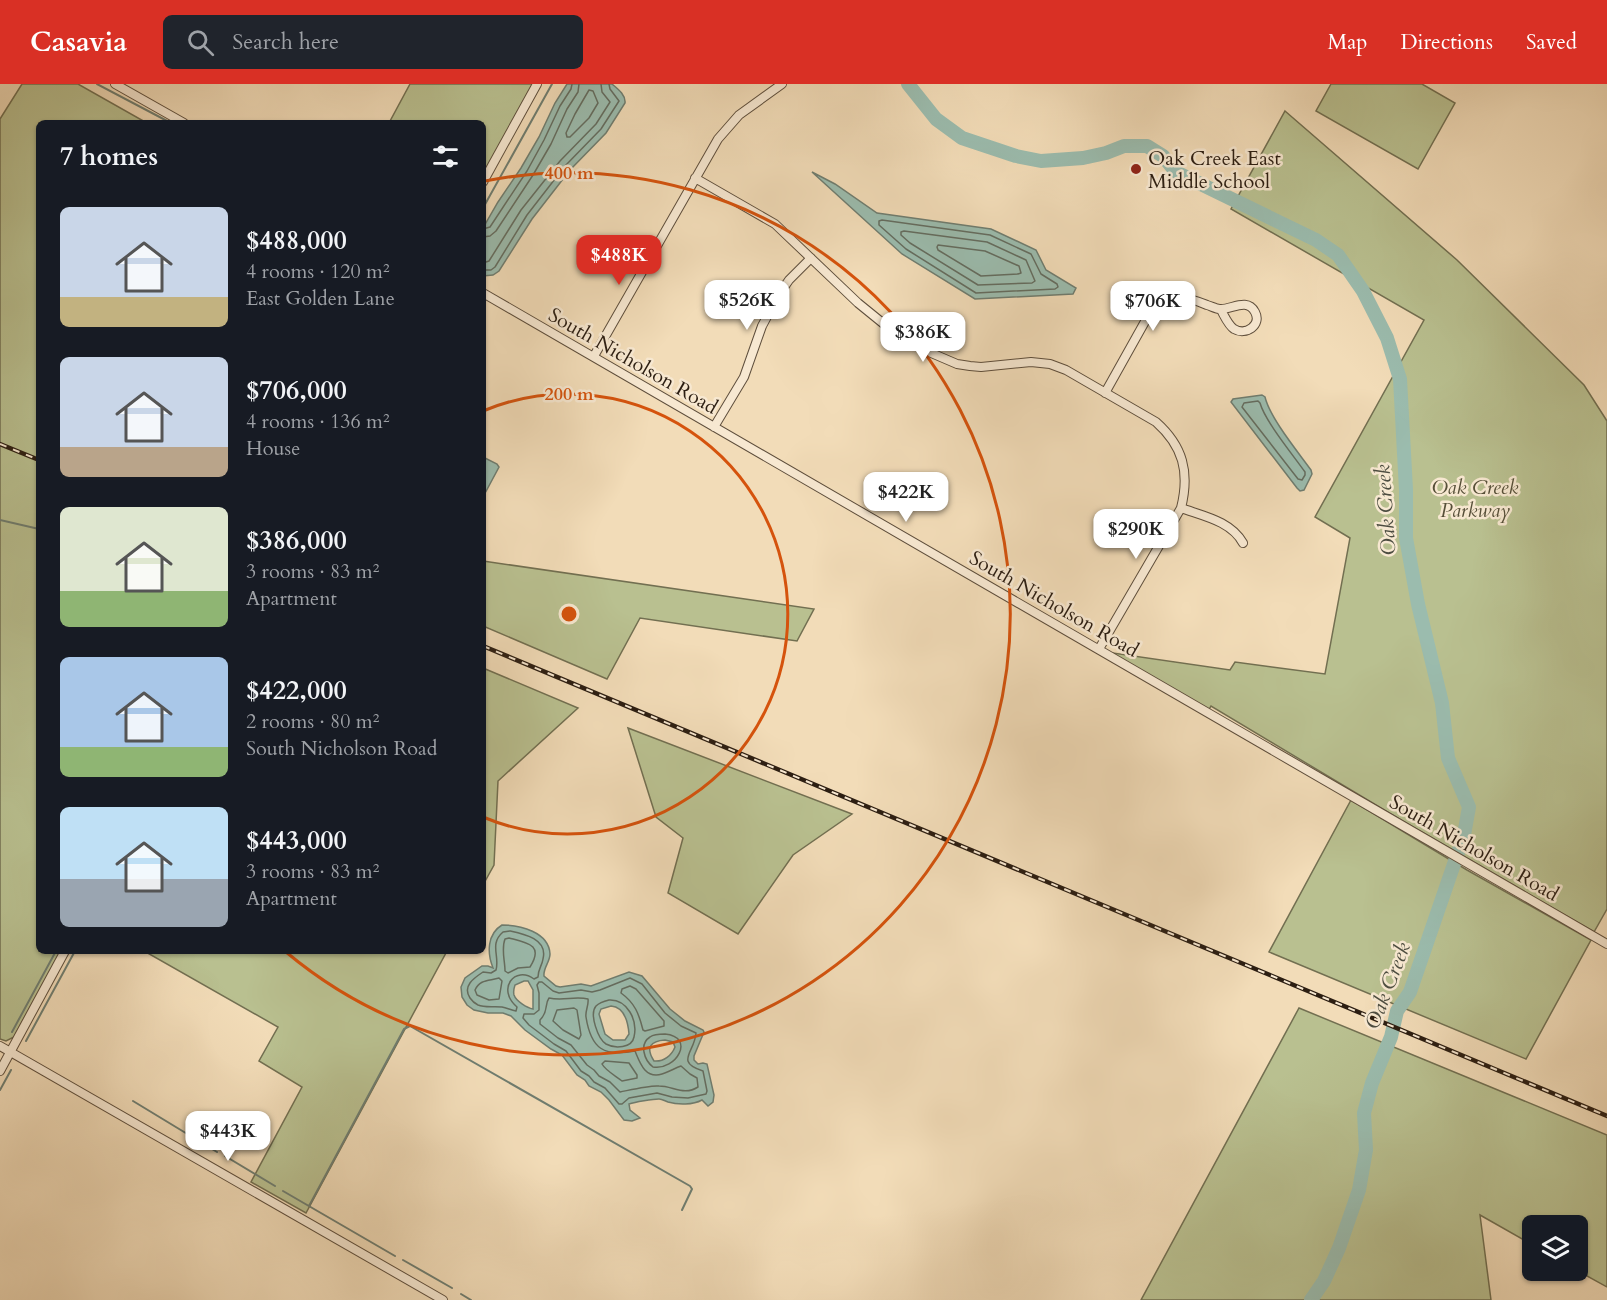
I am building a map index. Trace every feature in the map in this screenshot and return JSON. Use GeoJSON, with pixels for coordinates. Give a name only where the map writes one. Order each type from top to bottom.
{"type":"FeatureCollection","features":[{"type":"Feature","properties":{"kind":"street"},"geometry":{"type":"LineString","coordinates":[[115,84],[179,120]]}},
{"type":"Feature","properties":{"kind":"street"},"geometry":{"type":"LineString","coordinates":[[486,177],[537,84]]}},
{"type":"Feature","properties":{"kind":"street"},"geometry":{"type":"LineString","coordinates":[[594,356],[718,139],[739,116],[782,84]]}},
{"type":"Feature","properties":{"kind":"street"},"geometry":{"type":"LineString","coordinates":[[695,178],[775,224],[858,303],[890,329],[929,352],[957,364],[981,367],[1031,362],[1050,364],[1066,370],[1156,422],[1168,432],[1177,445],[1185,473],[1181,508],[1099,649]]}},
{"type":"Feature","properties":{"kind":"street"},"geometry":{"type":"LineString","coordinates":[[714,427],[744,377],[762,326],[778,296],[789,280],[811,258]]}},
{"type":"Feature","properties":{"kind":"street","name":"South Nicholson Road"},"geometry":{"type":"LineString","coordinates":[[486,295],[1607,944]]}},
{"type":"Feature","properties":{"kind":"street"},"geometry":{"type":"LineString","coordinates":[[1105,393],[1152,309],[1161,301],[1170,297],[1182,296],[1221,310],[1246,305],[1253,308],[1256,314],[1254,327],[1248,331],[1235,329],[1221,310]]}},
{"type":"Feature","properties":{"kind":"street"},"geometry":{"type":"LineString","coordinates":[[1181,508],[1224,524],[1239,536],[1243,543]]}},
{"type":"Feature","properties":{"kind":"street"},"geometry":{"type":"LineString","coordinates":[[0,1071],[63,954]]}},
{"type":"Feature","properties":{"kind":"street"},"geometry":{"type":"LineString","coordinates":[[0,1046],[443,1300]]}},
{"type":"Feature","properties":{"kind":"green space"},"geometry":{"type":"Polygon","coordinates":[[[22,84],[78,84],[142,120],[36,120],[36,954],[59,954],[14,1037],[6,1041],[0,1039],[0,119],[22,84]]]}},
{"type":"Feature","properties":{"kind":"green space"},"geometry":{"type":"Polygon","coordinates":[[[410,84],[533,84],[486,170],[486,120],[391,120],[410,84]]]}},
{"type":"Feature","properties":{"kind":"green space"},"geometry":{"type":"Polygon","coordinates":[[[1331,84],[1422,84],[1455,103],[1418,169],[1316,111],[1331,84]]]}},
{"type":"Feature","properties":{"kind":"green space","name":"Oak Creek Parkway"},"geometry":{"type":"Polygon","coordinates":[[[1285,111],[1457,260],[1584,385],[1607,421],[1607,909],[1594,932],[1211,706],[1207,713],[1111,657],[1113,653],[1230,670],[1235,662],[1325,674],[1350,538],[1315,517],[1424,320],[1231,209],[1285,111]]]}},
{"type":"Feature","properties":{"kind":"green space"},"geometry":{"type":"Polygon","coordinates":[[[486,561],[814,609],[797,641],[640,618],[607,679],[486,627],[486,561]]]}},
{"type":"Feature","properties":{"kind":"green space"},"geometry":{"type":"Polygon","coordinates":[[[486,669],[578,708],[498,781],[494,865],[486,880],[486,669]]]}},
{"type":"Feature","properties":{"kind":"green space"},"geometry":{"type":"Polygon","coordinates":[[[628,728],[852,814],[793,855],[738,934],[668,893],[683,838],[656,817],[628,728]]]}},
{"type":"Feature","properties":{"kind":"green space"},"geometry":{"type":"Polygon","coordinates":[[[1351,800],[1467,870],[1591,940],[1526,1059],[1269,952],[1351,800]]]}},
{"type":"Feature","properties":{"kind":"green space"},"geometry":{"type":"Polygon","coordinates":[[[149,954],[445,954],[306,1213],[251,1182],[302,1087],[259,1061],[278,1027],[149,954]]]}},
{"type":"Feature","properties":{"kind":"green space"},"geometry":{"type":"Polygon","coordinates":[[[1299,1008],[1607,1135],[1607,1287],[1588,1277],[1588,1215],[1522,1215],[1522,1239],[1480,1215],[1491,1300],[1141,1300],[1299,1008]]]}},
{"type":"Feature","properties":{"kind":"water"},"geometry":{"type":"Polygon","coordinates":[[[567,84],[612,84],[625,100],[606,133],[570,170],[532,219],[499,271],[486,276],[486,223],[539,137],[567,84]]]}},
{"type":"Feature","properties":{"kind":"water"},"geometry":{"type":"Polygon","coordinates":[[[812,172],[835,184],[877,213],[991,229],[1036,250],[1046,270],[1076,288],[1073,294],[975,299],[902,254],[812,172]]]}},
{"type":"Feature","properties":{"kind":"water"},"geometry":{"type":"Polygon","coordinates":[[[1262,395],[1278,425],[1311,470],[1312,474],[1304,490],[1300,491],[1297,488],[1231,402],[1233,399],[1262,395]]]}},
{"type":"Feature","properties":{"kind":"water"},"geometry":{"type":"Polygon","coordinates":[[[486,458],[499,467],[486,491],[486,458]]]}},
{"type":"Feature","properties":{"kind":"water"},"geometry":{"type":"Polygon","coordinates":[[[502,925],[517,926],[532,931],[545,940],[550,954],[544,976],[556,986],[581,984],[591,986],[629,972],[642,976],[670,1009],[685,1021],[703,1030],[694,1060],[698,1064],[707,1064],[714,1095],[713,1102],[708,1106],[702,1100],[685,1104],[659,1099],[635,1102],[629,1104],[630,1110],[640,1118],[632,1121],[624,1120],[601,1092],[589,1086],[577,1075],[562,1055],[525,1030],[511,1016],[474,1010],[467,1005],[462,997],[461,987],[465,978],[482,966],[493,968],[490,944],[493,933],[502,925]],[[528,981],[515,985],[514,995],[522,1004],[533,1009],[533,990],[528,981]],[[611,1006],[601,1009],[599,1014],[605,1034],[613,1040],[625,1040],[629,1034],[623,1012],[611,1006]],[[673,1042],[653,1043],[650,1048],[654,1061],[667,1057],[675,1047],[673,1042]]]}},
{"type":"Feature","properties":{"kind":"waterway"},"geometry":{"type":"LineString","coordinates":[[97,84],[165,120]]}},
{"type":"Feature","properties":{"kind":"waterway"},"geometry":{"type":"LineString","coordinates":[[486,203],[552,84]]}},
{"type":"Feature","properties":{"kind":"waterway","name":"Oak Creek"},"geometry":{"type":"LineString","coordinates":[[908,84],[936,119],[962,138],[1016,156],[1041,161],[1083,158],[1124,146],[1147,146],[1163,156],[1176,172],[1316,240],[1338,255],[1363,291],[1387,338],[1400,379],[1406,490],[1406,538],[1418,604],[1442,703],[1448,758],[1469,807],[1464,835],[1410,992],[1397,1011],[1391,1037],[1372,1083],[1364,1113],[1366,1150],[1359,1190],[1339,1248],[1324,1281],[1311,1300]]}},
{"type":"Feature","properties":{"kind":"waterway"},"geometry":{"type":"LineString","coordinates":[[0,520],[36,528]]}},
{"type":"Feature","properties":{"kind":"waterway"},"geometry":{"type":"LineString","coordinates":[[12,1032],[54,954]]}},
{"type":"Feature","properties":{"kind":"waterway"},"geometry":{"type":"LineString","coordinates":[[26,1041],[73,954]]}},
{"type":"Feature","properties":{"kind":"waterway"},"geometry":{"type":"LineString","coordinates":[[309,1206],[404,1029],[410,1026],[690,1186],[692,1189],[682,1210]]}},
{"type":"Feature","properties":{"kind":"waterway"},"geometry":{"type":"LineString","coordinates":[[0,1090],[11,1070]]}},
{"type":"Feature","properties":{"kind":"waterway"},"geometry":{"type":"LineString","coordinates":[[133,1101],[217,1152]]}},
{"type":"Feature","properties":{"kind":"waterway"},"geometry":{"type":"LineString","coordinates":[[225,1156],[275,1186]]}},
{"type":"Feature","properties":{"kind":"waterway"},"geometry":{"type":"LineString","coordinates":[[283,1191],[395,1256]]}},
{"type":"Feature","properties":{"kind":"waterway"},"geometry":{"type":"LineString","coordinates":[[403,1260],[452,1288]]}},
{"type":"Feature","properties":{"kind":"waterway"},"geometry":{"type":"LineString","coordinates":[[461,1294],[471,1300]]}},
{"type":"Feature","properties":{"kind":"railway"},"geometry":{"type":"LineString","coordinates":[[0,444],[36,459]]}},
{"type":"Feature","properties":{"kind":"railway"},"geometry":{"type":"LineString","coordinates":[[486,647],[1607,1116]]}},
{"type":"Feature","properties":{"kind":"place","name":"Oak Creek East Middle School"},"geometry":{"type":"Point","coordinates":[1136,169]}}]}
